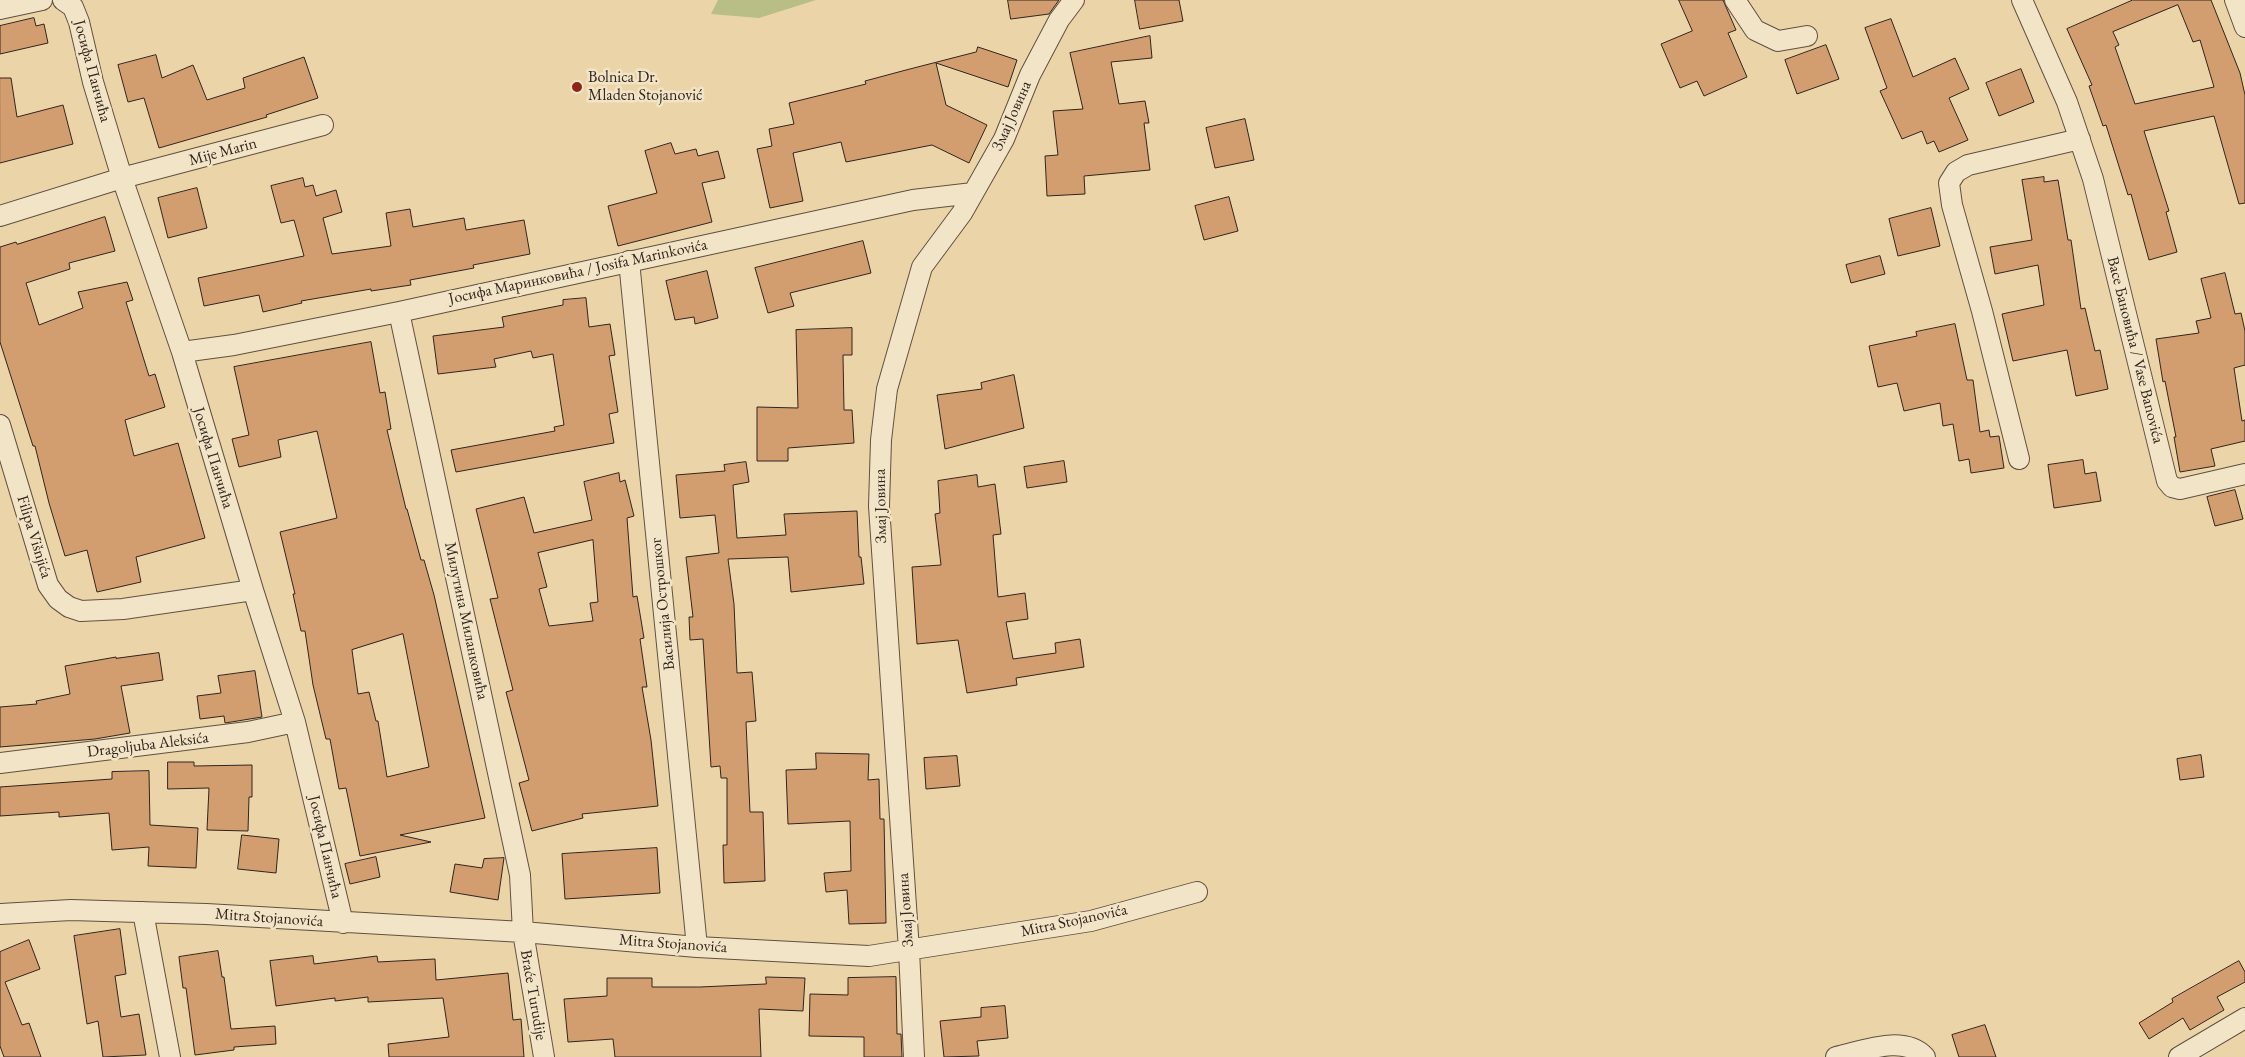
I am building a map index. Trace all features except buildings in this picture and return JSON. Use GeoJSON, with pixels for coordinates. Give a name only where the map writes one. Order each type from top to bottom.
{"type":"FeatureCollection","features":[{"type":"Feature","properties":{"kind":"street"},"geometry":{"type":"LineString","coordinates":[[0,8],[42,0]]}},
{"type":"Feature","properties":{"kind":"street","name":"Јосифа Панчића"},"geometry":{"type":"LineString","coordinates":[[64,0],[73,7],[79,22],[93,82],[122,178],[182,352],[253,590],[295,722],[342,923]]}},
{"type":"Feature","properties":{"kind":"street","name":"Змај Јовина"},"geometry":{"type":"LineString","coordinates":[[914,1057],[909,950],[879,506],[881,440],[887,389],[922,267],[962,213],[1004,140],[1030,75],[1059,20],[1074,0]]}},
{"type":"Feature","properties":{"kind":"street"},"geometry":{"type":"LineString","coordinates":[[1735,0],[1755,30],[1778,41],[1807,36]]}},
{"type":"Feature","properties":{"kind":"street","name":"Васе Бановића / Vase Banovića"},"geometry":{"type":"LineString","coordinates":[[2022,0],[2067,102],[2093,179],[2167,481],[2172,487],[2180,489],[2245,474]]}},
{"type":"Feature","properties":{"kind":"street"},"geometry":{"type":"LineString","coordinates":[[2235,0],[2245,27]]}},
{"type":"Feature","properties":{"kind":"street","name":"Mije Marin"},"geometry":{"type":"LineString","coordinates":[[122,178],[323,124]]}},
{"type":"Feature","properties":{"kind":"street"},"geometry":{"type":"LineString","coordinates":[[2019,459],[1982,310],[1952,205],[1949,183],[1956,172],[1968,164],[2080,139]]}},
{"type":"Feature","properties":{"kind":"street"},"geometry":{"type":"LineString","coordinates":[[0,216],[122,178]]}},
{"type":"Feature","properties":{"kind":"street","name":"Јосифа Маринковића / Josifa Marinkovića"},"geometry":{"type":"LineString","coordinates":[[182,352],[234,345],[399,312],[628,260],[912,200],[973,193]]}},
{"type":"Feature","properties":{"kind":"street","name":"Василија Острошког"},"geometry":{"type":"LineString","coordinates":[[628,260],[697,947]]}},
{"type":"Feature","properties":{"kind":"street","name":"Милутина Миланковића"},"geometry":{"type":"LineString","coordinates":[[399,312],[520,875],[522,932]]}},
{"type":"Feature","properties":{"kind":"street","name":"Filipa Višnjića"},"geometry":{"type":"LineString","coordinates":[[0,425],[48,585],[58,599],[69,607],[81,611],[123,609],[253,590]]}},
{"type":"Feature","properties":{"kind":"street","name":"Dragoljuba Aleksića"},"geometry":{"type":"LineString","coordinates":[[0,763],[248,732],[295,722]]}},
{"type":"Feature","properties":{"kind":"street","name":"Mitra Stojanovića"},"geometry":{"type":"LineString","coordinates":[[0,914],[71,910],[143,912],[522,932],[697,947],[870,956],[1091,921],[1197,892]]}},
{"type":"Feature","properties":{"kind":"street"},"geometry":{"type":"LineString","coordinates":[[143,912],[170,1057]]}},
{"type":"Feature","properties":{"kind":"street","name":"Braće Turudije"},"geometry":{"type":"LineString","coordinates":[[522,932],[544,1057]]}},
{"type":"Feature","properties":{"kind":"street"},"geometry":{"type":"LineString","coordinates":[[2179,1057],[2245,1018]]}},
{"type":"Feature","properties":{"kind":"street"},"geometry":{"type":"LineString","coordinates":[[1836,1057],[1894,1045],[1908,1045],[1920,1051],[1925,1057]]}},
{"type":"Feature","properties":{"kind":"green space"},"geometry":{"type":"Polygon","coordinates":[[[718,0],[816,0],[759,18],[711,14],[718,0]]]}},
{"type":"Feature","properties":{"kind":"place","name":"Bolnica Dr. Mladen Stojanović"},"geometry":{"type":"Point","coordinates":[577,87]}}]}
